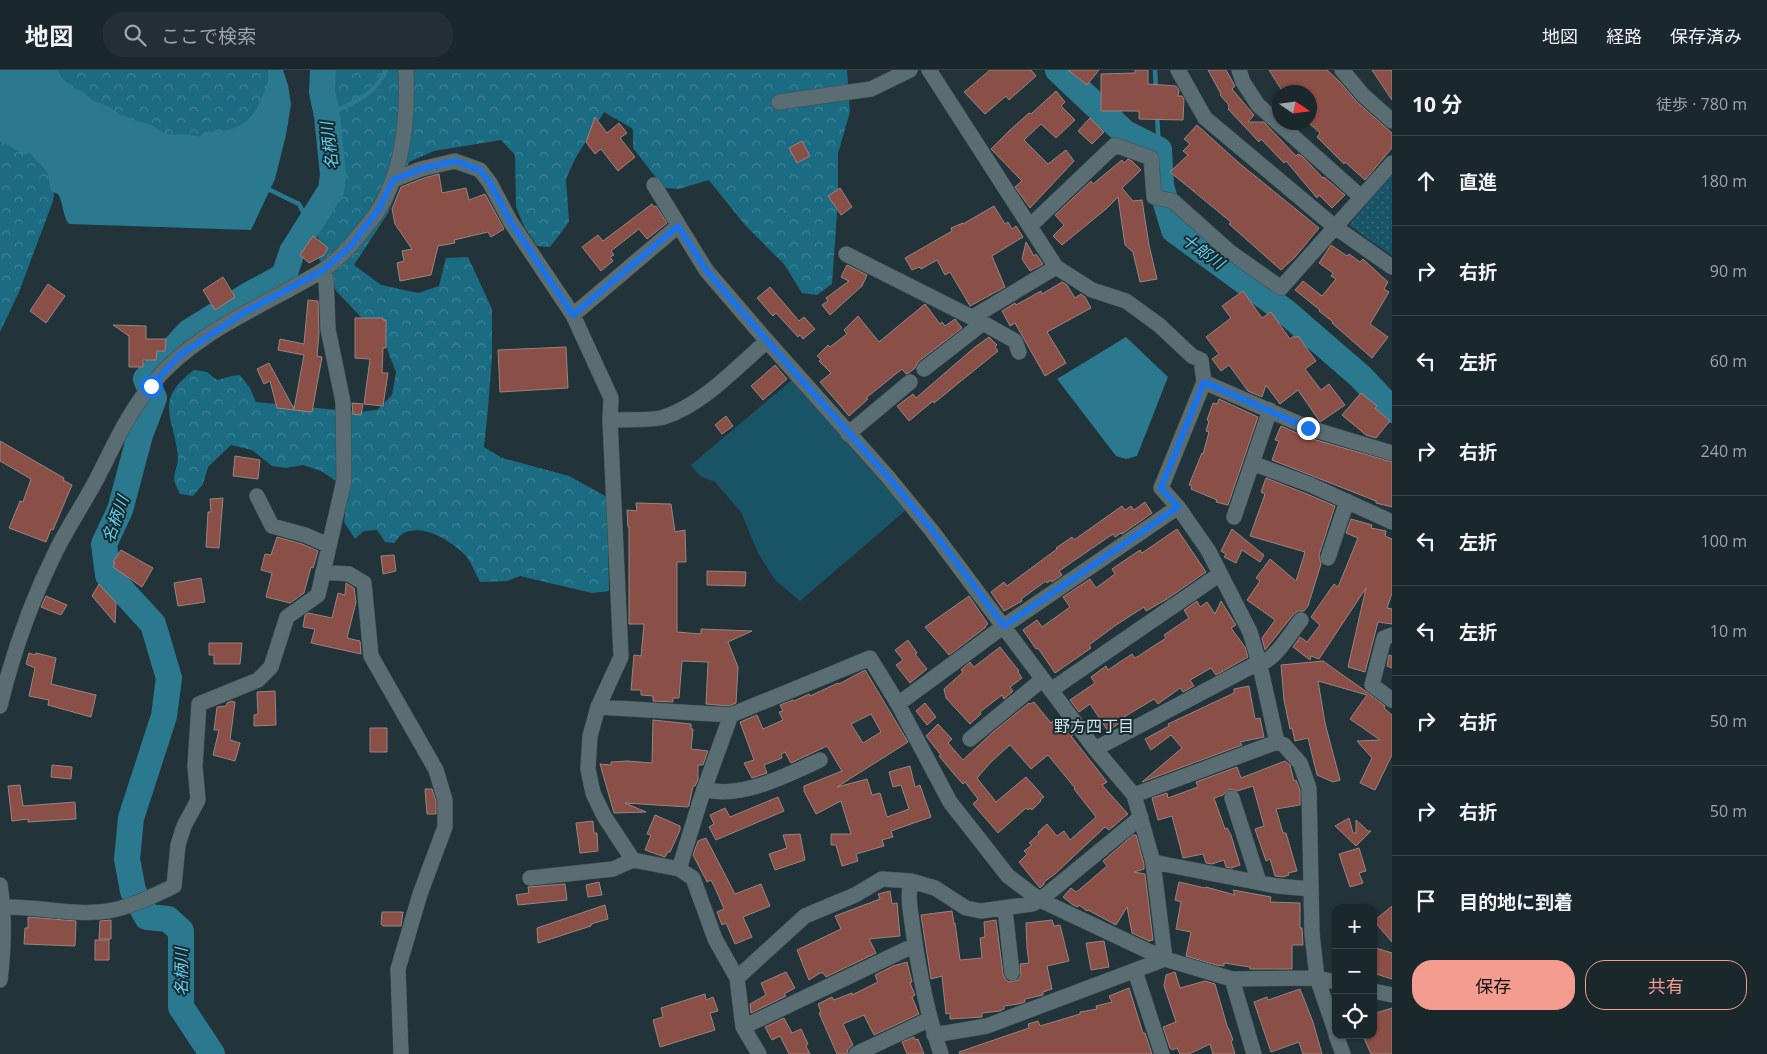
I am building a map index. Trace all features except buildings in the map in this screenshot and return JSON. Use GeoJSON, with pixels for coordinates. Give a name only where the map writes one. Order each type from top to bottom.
{"type":"FeatureCollection","features":[{"type":"Feature","properties":{"kind":"street"},"geometry":{"type":"LineString","coordinates":[[0,706],[7,677],[34,597],[57,548],[93,486],[126,421],[149,388],[180,355],[245,312],[322,271],[350,247],[379,209],[393,180],[403,140],[407,89],[406,70]]}},
{"type":"Feature","properties":{"kind":"street"},"geometry":{"type":"LineString","coordinates":[[779,102],[871,89],[910,70]]}},
{"type":"Feature","properties":{"kind":"street"},"geometry":{"type":"LineString","coordinates":[[929,70],[1056,267],[1092,290],[1126,300],[1159,325],[1192,356],[1201,360],[1204,382],[1161,488],[1178,507],[1208,550],[1250,632],[1260,666],[1277,742]]}},
{"type":"Feature","properties":{"kind":"street"},"geometry":{"type":"LineString","coordinates":[[1178,70],[1206,118],[1335,227],[1392,267]]}},
{"type":"Feature","properties":{"kind":"street"},"geometry":{"type":"LineString","coordinates":[[1240,70],[1243,82],[1258,104],[1362,197]]}},
{"type":"Feature","properties":{"kind":"street"},"geometry":{"type":"LineString","coordinates":[[1342,70],[1363,95],[1392,121]]}},
{"type":"Feature","properties":{"kind":"street"},"geometry":{"type":"LineString","coordinates":[[1030,226],[1116,145],[1151,158],[1154,197],[1173,201],[1230,252],[1281,288],[1392,163]]}},
{"type":"Feature","properties":{"kind":"street"},"geometry":{"type":"LineString","coordinates":[[393,180],[421,169],[455,161],[480,170],[490,183],[510,221],[573,315],[610,398],[621,657],[598,707],[590,736],[588,769],[593,793],[604,816],[633,860]]}},
{"type":"Feature","properties":{"kind":"street"},"geometry":{"type":"LineString","coordinates":[[654,185],[706,270],[848,434],[888,477],[932,530],[1094,749],[1134,795],[1153,862],[1165,959]]}},
{"type":"Feature","properties":{"kind":"street"},"geometry":{"type":"LineString","coordinates":[[573,315],[678,226]]}},
{"type":"Feature","properties":{"kind":"street"},"geometry":{"type":"LineString","coordinates":[[846,254],[978,320],[1015,342],[1019,352]]}},
{"type":"Feature","properties":{"kind":"street"},"geometry":{"type":"LineString","coordinates":[[924,369],[978,320],[1056,267]]}},
{"type":"Feature","properties":{"kind":"street"},"geometry":{"type":"LineString","coordinates":[[3,907],[89,912],[108,911],[140,901],[174,886],[178,845],[184,826],[198,800],[195,766],[199,704],[258,680],[271,666],[287,617],[318,595],[344,480],[343,402],[328,328],[326,278],[322,271]]}},
{"type":"Feature","properties":{"kind":"street"},"geometry":{"type":"LineString","coordinates":[[610,420],[663,418],[688,407],[767,341]]}},
{"type":"Feature","properties":{"kind":"street"},"geometry":{"type":"LineString","coordinates":[[848,434],[910,382]]}},
{"type":"Feature","properties":{"kind":"street"},"geometry":{"type":"LineString","coordinates":[[1204,382],[1308,428],[1392,453]]}},
{"type":"Feature","properties":{"kind":"street"},"geometry":{"type":"LineString","coordinates":[[1234,516],[1270,410]]}},
{"type":"Feature","properties":{"kind":"street"},"geometry":{"type":"LineString","coordinates":[[1252,463],[1311,485],[1392,522]]}},
{"type":"Feature","properties":{"kind":"street"},"geometry":{"type":"LineString","coordinates":[[257,496],[272,526],[305,534],[328,545]]}},
{"type":"Feature","properties":{"kind":"street"},"geometry":{"type":"LineString","coordinates":[[1328,558],[1346,501]]}},
{"type":"Feature","properties":{"kind":"street"},"geometry":{"type":"LineString","coordinates":[[898,704],[1004,626],[1178,507]]}},
{"type":"Feature","properties":{"kind":"street"},"geometry":{"type":"LineString","coordinates":[[323,572],[349,574],[364,583],[371,656],[436,770],[445,800],[446,828],[420,894],[398,969],[401,1054]]}},
{"type":"Feature","properties":{"kind":"street"},"geometry":{"type":"LineString","coordinates":[[970,739],[1047,684],[1220,574]]}},
{"type":"Feature","properties":{"kind":"street"},"geometry":{"type":"LineString","coordinates":[[1094,749],[1252,666],[1260,666],[1269,661],[1301,620]]}},
{"type":"Feature","properties":{"kind":"street"},"geometry":{"type":"LineString","coordinates":[[1392,635],[1384,638],[1372,685],[1392,700]]}},
{"type":"Feature","properties":{"kind":"street"},"geometry":{"type":"LineString","coordinates":[[598,707],[731,715],[870,658],[898,704],[950,802],[1008,876],[1040,900],[1165,959],[1232,979],[1317,978],[1332,981]]}},
{"type":"Feature","properties":{"kind":"street"},"geometry":{"type":"LineString","coordinates":[[679,869],[704,789],[731,715]]}},
{"type":"Feature","properties":{"kind":"street"},"geometry":{"type":"LineString","coordinates":[[1134,795],[1277,742],[1284,745],[1300,763],[1309,788],[1312,934],[1317,978],[1332,1022]]}},
{"type":"Feature","properties":{"kind":"street"},"geometry":{"type":"LineString","coordinates":[[704,789],[716,793],[760,786],[820,760]]}},
{"type":"Feature","properties":{"kind":"street"},"geometry":{"type":"LineString","coordinates":[[1232,798],[1260,882]]}},
{"type":"Feature","properties":{"kind":"street"},"geometry":{"type":"LineString","coordinates":[[737,978],[805,916],[855,895],[882,879],[910,881],[935,888],[966,908],[981,911],[1032,904],[1040,900],[1141,817]]}},
{"type":"Feature","properties":{"kind":"street"},"geometry":{"type":"LineString","coordinates":[[530,878],[614,869],[633,860],[679,869],[693,878],[715,939],[737,978],[742,1027],[759,1054]]}},
{"type":"Feature","properties":{"kind":"street"},"geometry":{"type":"LineString","coordinates":[[1153,862],[1277,886],[1311,889]]}},
{"type":"Feature","properties":{"kind":"street"},"geometry":{"type":"LineString","coordinates":[[910,881],[908,894],[915,946],[930,1019],[941,1054]]}},
{"type":"Feature","properties":{"kind":"street"},"geometry":{"type":"LineString","coordinates":[[0,885],[4,943],[0,980]]}},
{"type":"Feature","properties":{"kind":"street"},"geometry":{"type":"LineString","coordinates":[[1005,909],[1012,973]]}},
{"type":"Feature","properties":{"kind":"street"},"geometry":{"type":"LineString","coordinates":[[742,1027],[915,946]]}},
{"type":"Feature","properties":{"kind":"street"},"geometry":{"type":"LineString","coordinates":[[934,1035],[987,1026],[1165,959]]}},
{"type":"Feature","properties":{"kind":"street"},"geometry":{"type":"LineString","coordinates":[[1135,971],[1162,1054]]}},
{"type":"Feature","properties":{"kind":"street"},"geometry":{"type":"LineString","coordinates":[[1232,979],[1254,1054]]}},
{"type":"Feature","properties":{"kind":"street"},"geometry":{"type":"LineString","coordinates":[[1377,992],[1392,995]]}},
{"type":"Feature","properties":{"kind":"street"},"geometry":{"type":"LineString","coordinates":[[856,1054],[930,1019]]}},
{"type":"Feature","properties":{"kind":"street"},"geometry":{"type":"LineString","coordinates":[[1338,1039],[1343,1054]]}},
{"type":"Feature","properties":{"kind":"shaded area"},"geometry":{"type":"Polygon","coordinates":[[[0,70],[58,70],[60,76],[73,88],[82,91],[93,101],[110,107],[120,115],[153,126],[161,132],[200,137],[204,132],[232,129],[245,122],[261,100],[268,81],[268,70],[283,70],[291,104],[286,135],[275,179],[251,230],[69,224],[58,194],[51,191],[49,177],[45,169],[30,153],[25,155],[0,141],[0,70]]]}},
{"type":"Feature","properties":{"kind":"shaded area"},"geometry":{"type":"Polygon","coordinates":[[[1392,174],[1392,256],[1349,225],[1392,174]]]}},
{"type":"Feature","properties":{"kind":"shaded area"},"geometry":{"type":"Polygon","coordinates":[[[1126,337],[1168,377],[1137,456],[1126,459],[1116,456],[1057,379],[1126,337]]]}},
{"type":"Feature","properties":{"kind":"shaded area"},"geometry":{"type":"Polygon","coordinates":[[[792,380],[906,510],[800,601],[775,580],[758,553],[741,512],[715,482],[700,476],[691,465],[792,380]]]}},
{"type":"Feature","properties":{"kind":"green space"},"geometry":{"type":"Polygon","coordinates":[[[47,70],[272,70],[272,89],[255,123],[210,141],[178,143],[118,122],[47,70]]]}},
{"type":"Feature","properties":{"kind":"green space"},"geometry":{"type":"Polygon","coordinates":[[[329,70],[847,70],[850,112],[838,153],[838,199],[832,284],[817,295],[802,293],[784,264],[745,225],[709,180],[679,189],[664,188],[633,148],[633,129],[604,112],[575,159],[566,179],[569,222],[550,247],[537,246],[525,228],[516,207],[515,155],[501,140],[434,151],[409,162],[388,213],[354,265],[381,285],[418,293],[439,286],[446,258],[468,257],[492,309],[492,357],[484,447],[502,458],[569,476],[607,497],[609,591],[592,593],[520,576],[507,581],[480,582],[469,560],[452,544],[436,535],[418,530],[401,535],[394,543],[385,542],[377,530],[364,531],[355,539],[344,522],[348,489],[321,471],[303,465],[286,468],[272,466],[252,450],[231,445],[208,467],[203,484],[193,496],[180,494],[174,480],[178,457],[170,420],[170,400],[181,381],[194,370],[207,372],[217,380],[240,375],[250,388],[256,402],[357,412],[377,410],[392,395],[396,372],[384,341],[337,292],[319,259],[317,212],[331,83],[329,70]]]}},
{"type":"Feature","properties":{"kind":"green space"},"geometry":{"type":"Polygon","coordinates":[[[0,127],[51,158],[57,178],[53,201],[19,292],[0,332],[0,127]]]}},
{"type":"Feature","properties":{"kind":"waterway","name":"名柄川"},"geometry":{"type":"LineString","coordinates":[[212,1054],[181,1007],[181,931],[168,919],[147,917],[133,891],[127,859],[131,818],[164,716],[169,678],[153,624],[108,575],[104,544],[120,510],[140,435],[154,398],[146,379],[189,332],[247,296],[284,276],[292,252],[331,190],[333,175],[327,116],[322,92],[323,70]]}},
{"type":"Feature","properties":{"kind":"waterway"},"geometry":{"type":"LineString","coordinates":[[327,116],[368,93],[375,87],[386,70]]}},
{"type":"Feature","properties":{"kind":"waterway","name":"十郎川"},"geometry":{"type":"LineString","coordinates":[[1058,70],[1125,133],[1159,150],[1161,186],[1174,230],[1286,312],[1361,377],[1392,410]]}},
{"type":"Feature","properties":{"kind":"waterway"},"geometry":{"type":"LineString","coordinates":[[1155,70],[1156,89]]}},
{"type":"Feature","properties":{"kind":"waterway"},"geometry":{"type":"LineString","coordinates":[[1157,114],[1159,150]]}},
{"type":"Feature","properties":{"kind":"waterway"},"geometry":{"type":"LineString","coordinates":[[266,188],[299,204],[310,225]]}},
{"type":"Feature","properties":{"kind":"district","name":"野方四丁目"},"geometry":{"type":"Point","coordinates":[1094,726]}},
{"type":"Feature","properties":{"kind":"route"},"geometry":{"type":"LineString","coordinates":[[151,386],[180,355],[245,312],[322,271],[350,247],[379,209],[393,180],[421,169],[455,161],[480,170],[490,183],[510,221],[573,315],[678,226],[706,270],[848,434],[888,477],[932,530],[1004,626],[1178,507],[1161,488],[1204,382],[1308,428]]}}]}
